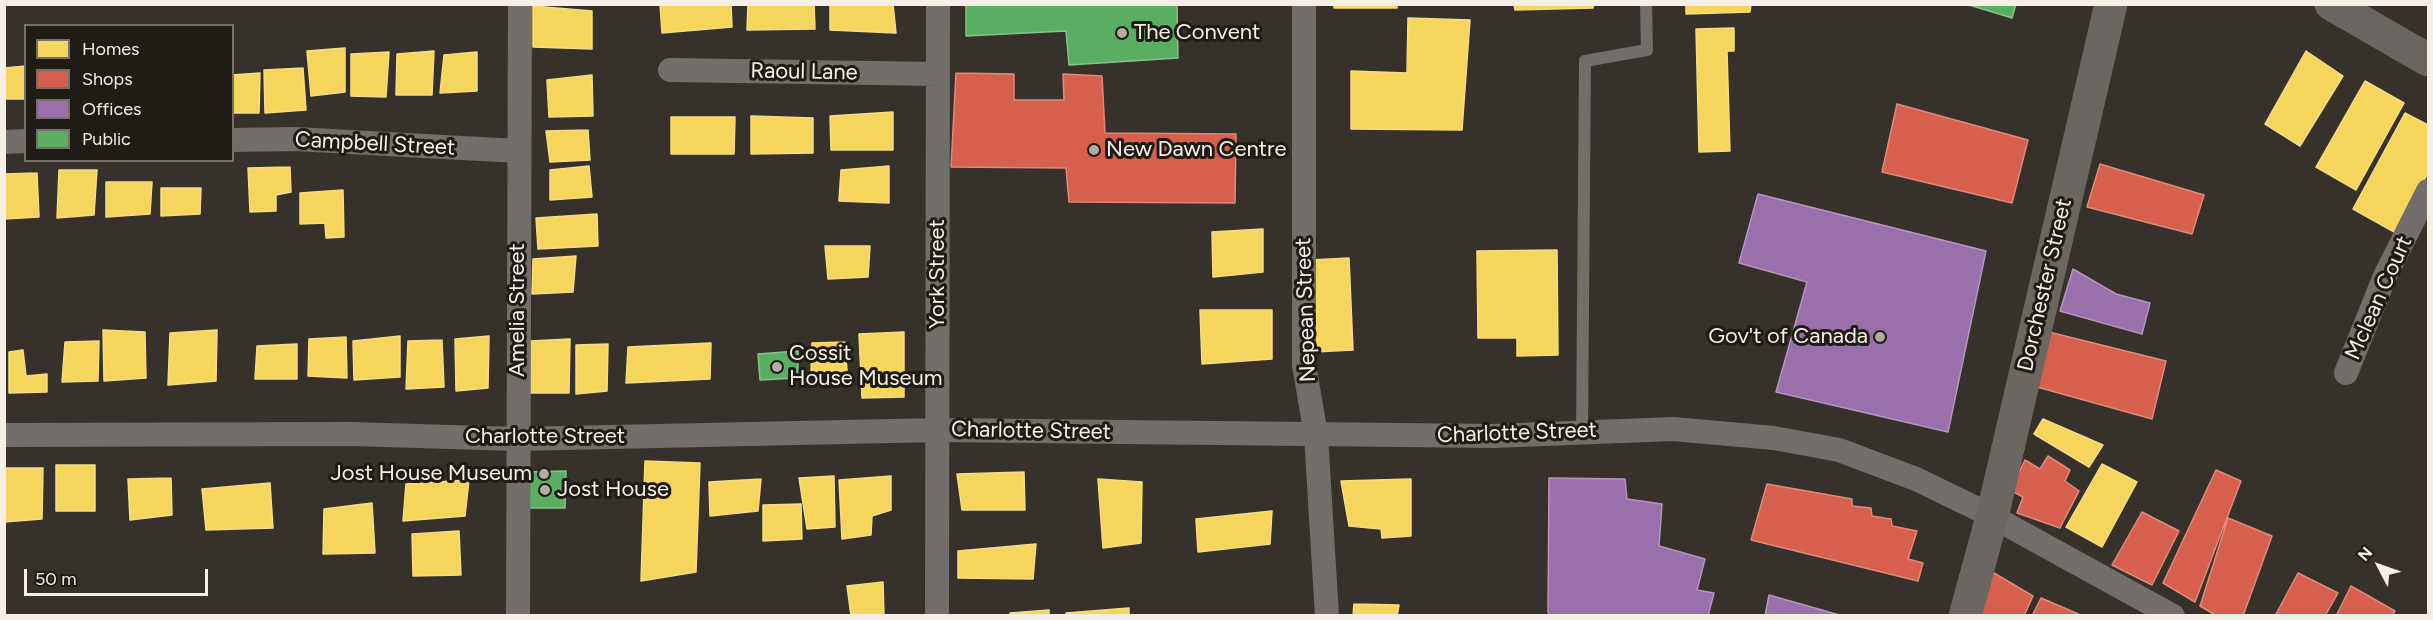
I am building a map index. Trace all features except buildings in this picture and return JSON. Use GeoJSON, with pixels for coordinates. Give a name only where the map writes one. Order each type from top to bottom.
{"type":"FeatureCollection","features":[{"type":"Feature","properties":{"kind":"street","name":"Amelia Street"},"geometry":{"type":"LineString","coordinates":[[518,615],[520,4]]}},
{"type":"Feature","properties":{"kind":"street","name":"York Street"},"geometry":{"type":"LineString","coordinates":[[937,615],[938,4]]}},
{"type":"Feature","properties":{"kind":"street","name":"Nepean Street"},"geometry":{"type":"LineString","coordinates":[[1304,4],[1304,364],[1317,435],[1327,615]]}},
{"type":"Feature","properties":{"kind":"street","name":"Dorchester Street"},"geometry":{"type":"LineString","coordinates":[[1965,615],[1992,517],[2110,4]]}},
{"type":"Feature","properties":{"kind":"street"},"geometry":{"type":"LineString","coordinates":[[2331,4],[2428,60]]}},
{"type":"Feature","properties":{"kind":"street","name":"Raoul Lane"},"geometry":{"type":"LineString","coordinates":[[670,70],[938,74]]}},
{"type":"Feature","properties":{"kind":"street","name":"Campbell Street"},"geometry":{"type":"LineString","coordinates":[[234,140],[295,139],[518,151]]}},
{"type":"Feature","properties":{"kind":"street"},"geometry":{"type":"LineString","coordinates":[[4,142],[24,141]]}},
{"type":"Feature","properties":{"kind":"street","name":"Mclean Court"},"geometry":{"type":"LineString","coordinates":[[2346,373],[2385,276],[2428,191]]}},
{"type":"Feature","properties":{"kind":"street","name":"Charlotte Street"},"geometry":{"type":"LineString","coordinates":[[4,435],[341,434],[518,439],[938,429],[1493,436],[1673,429],[1774,438],[1839,450],[1916,479],[1992,517],[2173,615]]}},
{"type":"Feature","properties":{"kind":"lane"},"geometry":{"type":"LineString","coordinates":[[1582,431],[1585,62],[1647,50],[1646,4]]}},
{"type":"Feature","properties":{"kind":"place","name":"The Convent"},"geometry":{"type":"Point","coordinates":[1122,33]}},
{"type":"Feature","properties":{"kind":"place","name":"New Dawn Centre"},"geometry":{"type":"Point","coordinates":[1094,150]}},
{"type":"Feature","properties":{"kind":"place","name":"Gov't of Canada"},"geometry":{"type":"Point","coordinates":[1880,337]}},
{"type":"Feature","properties":{"kind":"place","name":"Cossit House Museum"},"geometry":{"type":"Point","coordinates":[777,367]}},
{"type":"Feature","properties":{"kind":"place","name":"Jost House Museum"},"geometry":{"type":"Point","coordinates":[544,474]}},
{"type":"Feature","properties":{"kind":"place","name":"Jost House"},"geometry":{"type":"Point","coordinates":[545,490]}}]}
